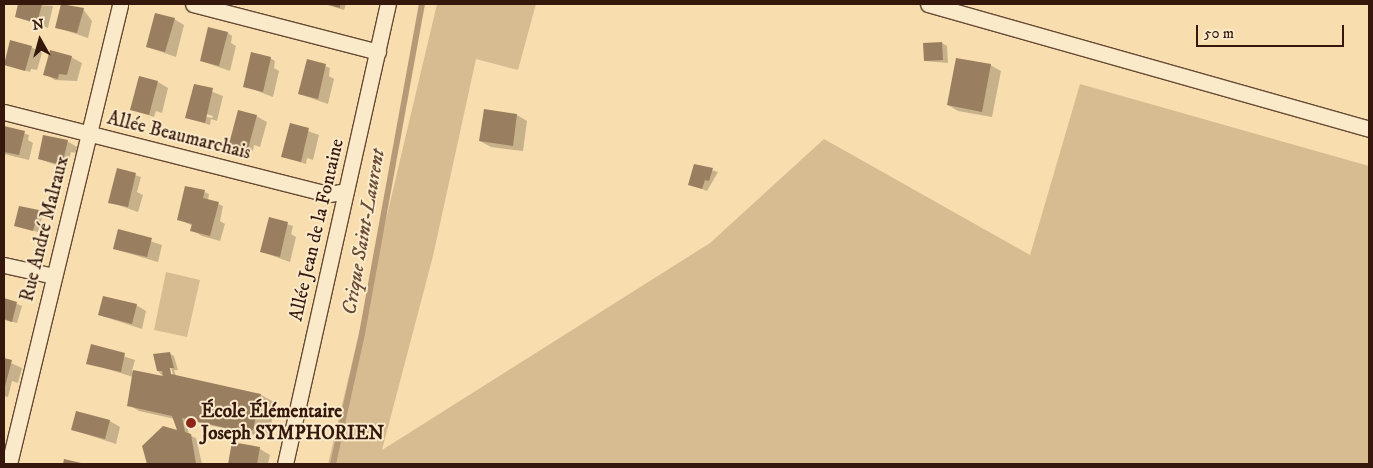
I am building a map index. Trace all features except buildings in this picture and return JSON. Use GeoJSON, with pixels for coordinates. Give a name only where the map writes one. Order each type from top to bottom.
{"type":"FeatureCollection","features":[{"type":"Feature","properties":{"kind":"street","name":"Rue André Malraux"},"geometry":{"type":"LineString","coordinates":[[9,464],[11,426],[54,276],[120,4]]}},
{"type":"Feature","properties":{"kind":"street"},"geometry":{"type":"LineString","coordinates":[[193,4],[378,52]]}},
{"type":"Feature","properties":{"kind":"street","name":"Allée Jean de la Fontaine"},"geometry":{"type":"LineString","coordinates":[[285,464],[388,4]]}},
{"type":"Feature","properties":{"kind":"street"},"geometry":{"type":"LineString","coordinates":[[928,4],[1369,129]]}},
{"type":"Feature","properties":{"kind":"street","name":"Allée Beaumarchais"},"geometry":{"type":"LineString","coordinates":[[4,112],[329,194],[346,192]]}},
{"type":"Feature","properties":{"kind":"street"},"geometry":{"type":"LineString","coordinates":[[4,265],[54,276]]}},
{"type":"Feature","properties":{"kind":"shaded area"},"geometry":{"type":"Polygon","coordinates":[[[437,4],[536,4],[518,70],[476,59],[433,256],[382,450],[710,243],[824,139],[1030,255],[1080,84],[1369,166],[1369,464],[328,464],[437,4]]]}},
{"type":"Feature","properties":{"kind":"shaded area"},"geometry":{"type":"Polygon","coordinates":[[[166,272],[200,280],[187,337],[154,330],[166,272]]]}},
{"type":"Feature","properties":{"kind":"waterway","name":"Crique Saint-Laurent"},"geometry":{"type":"LineString","coordinates":[[333,464],[362,334],[422,4]]}},
{"type":"Feature","properties":{"kind":"place","name":"École Élémentaire Joseph SYMPHORIEN"},"geometry":{"type":"Point","coordinates":[191,423]}}]}
